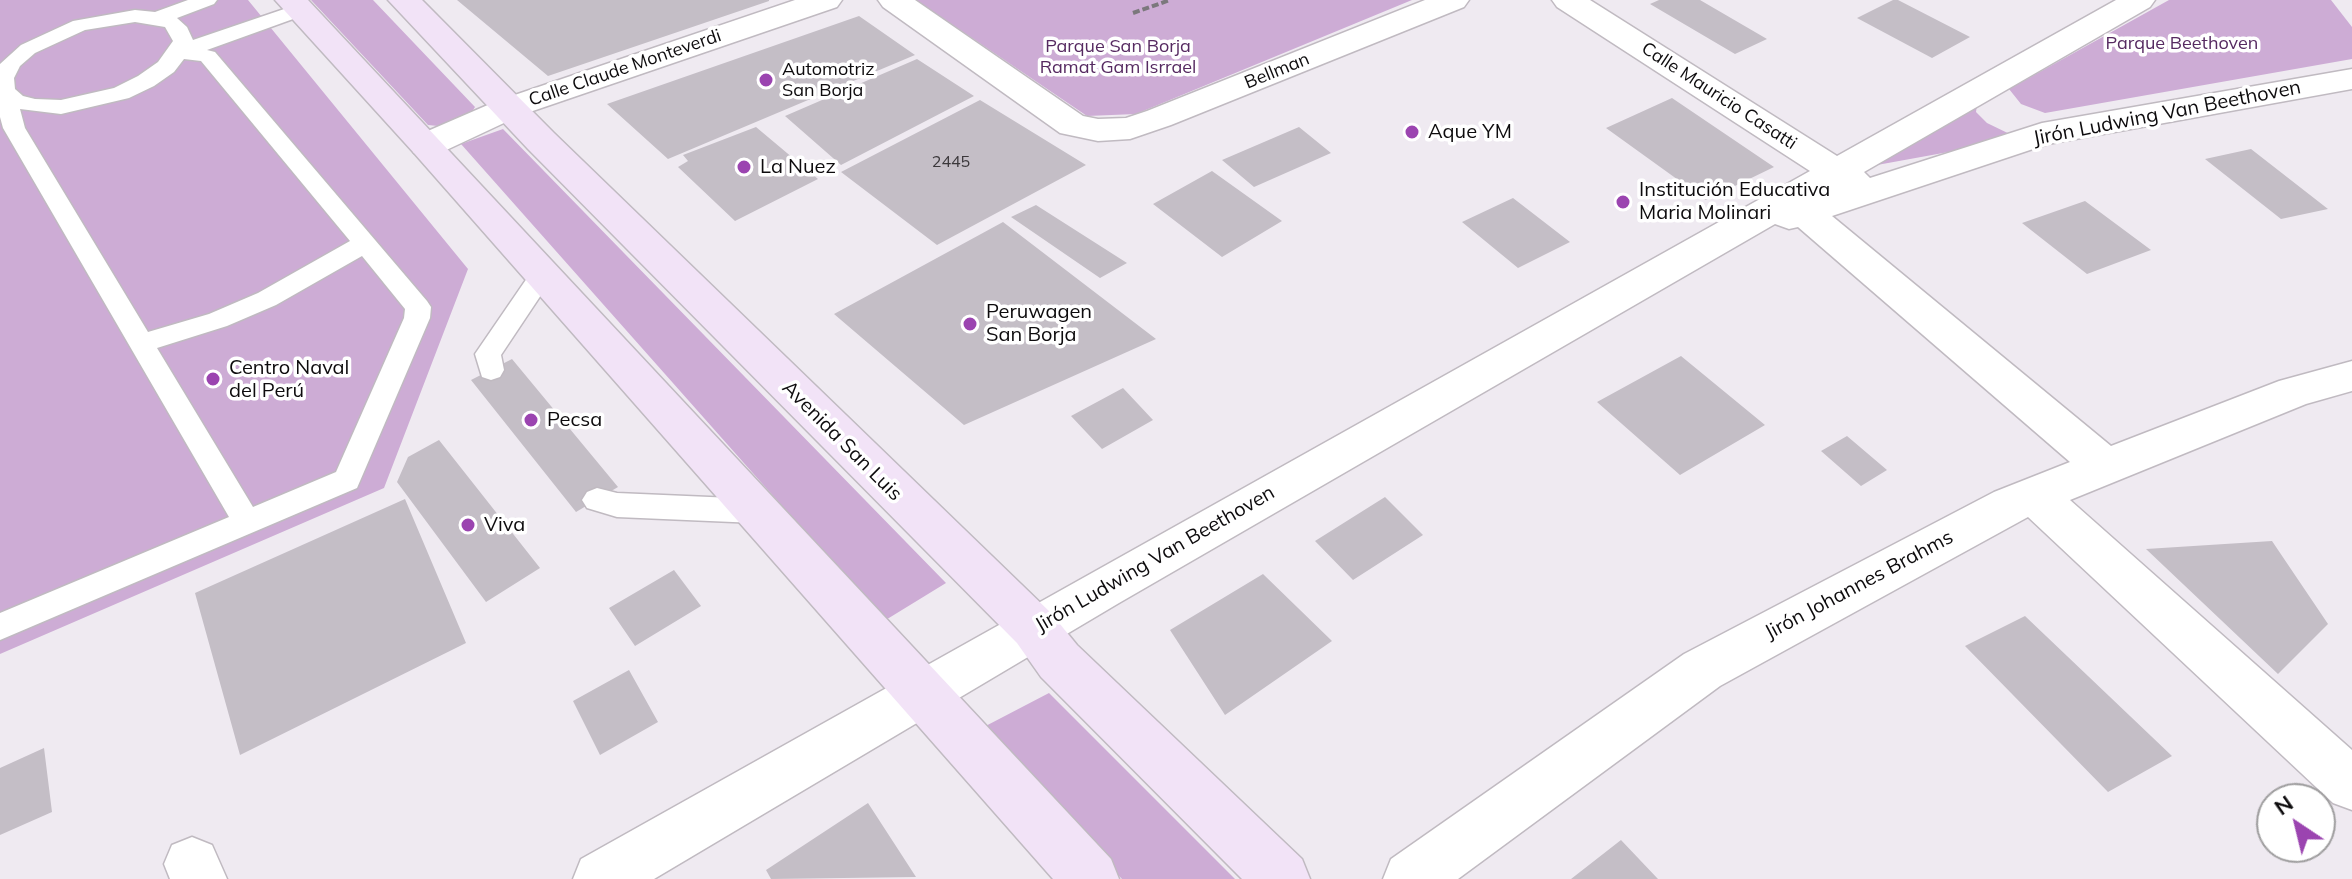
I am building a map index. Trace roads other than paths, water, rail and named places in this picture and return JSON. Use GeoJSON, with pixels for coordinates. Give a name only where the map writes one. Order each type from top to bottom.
{"type":"FeatureCollection","features":[{"type":"Feature","properties":{"kind":"main road","name":"Avenida San Luis"},"geometry":{"type":"LineString","coordinates":[[409,1],[509,108],[1034,628],[1059,661],[1282,879]]}},
{"type":"Feature","properties":{"kind":"main road"},"geometry":{"type":"LineString","coordinates":[[295,5],[427,145],[1091,879]]}},
{"type":"Feature","properties":{"kind":"street","name":"Calle Claude Monteverdi"},"geometry":{"type":"LineString","coordinates":[[427,145],[509,108],[826,0]]}},
{"type":"Feature","properties":{"kind":"street","name":"Bellman"},"geometry":{"type":"LineString","coordinates":[[894,0],[1072,125],[1098,130],[1130,128],[1159,118],[1453,0]]}},
{"type":"Feature","properties":{"kind":"street","name":"Calle Mauricio Casatti"},"geometry":{"type":"LineString","coordinates":[[1568,0],[1869,192]]}},
{"type":"Feature","properties":{"kind":"street","name":"Jirón Ludwing Van Beethoven"},"geometry":{"type":"LineString","coordinates":[[601,879],[1835,170],[1978,93],[2139,0]]}},
{"type":"Feature","properties":{"kind":"street","name":"Jirón Ludwing Van Beethoven"},"geometry":{"type":"LineString","coordinates":[[1711,244],[2042,134],[2352,79]]}},
{"type":"Feature","properties":{"kind":"street"},"geometry":{"type":"LineString","coordinates":[[1978,93],[2042,134]]}},
{"type":"Feature","properties":{"kind":"street"},"geometry":{"type":"LineString","coordinates":[[1804,212],[2106,467]]}},
{"type":"Feature","properties":{"kind":"street","name":"Jirón Johannes Brahms"},"geometry":{"type":"LineString","coordinates":[[1411,879],[1702,670],[2010,505],[2294,392],[2352,376]]}},
{"type":"Feature","properties":{"kind":"street"},"geometry":{"type":"LineString","coordinates":[[2035,496],[2352,785]]}},
{"type":"Feature","properties":{"kind":"lane"},"geometry":{"type":"LineString","coordinates":[[157,18],[207,0]]}},
{"type":"Feature","properties":{"kind":"lane"},"geometry":{"type":"LineString","coordinates":[[179,52],[295,5]]}},
{"type":"Feature","properties":{"kind":"lane"},"geometry":{"type":"LineString","coordinates":[[4,91],[15,101],[35,106],[61,107],[91,102],[146,81],[166,67],[179,52],[183,41],[180,31],[172,23],[157,18],[108,18],[52,35],[11,63],[3,78],[4,91],[14,128],[247,522]]}},
{"type":"Feature","properties":{"kind":"lane"},"geometry":{"type":"LineString","coordinates":[[0,627],[347,480],[417,318],[418,307],[208,56],[179,52]]}},
{"type":"Feature","properties":{"kind":"lane"},"geometry":{"type":"LineString","coordinates":[[141,343],[218,320],[267,299],[364,244]]}},
{"type":"Feature","properties":{"kind":"lane"},"geometry":{"type":"LineString","coordinates":[[491,370],[488,354],[543,274]]}},
{"type":"Feature","properties":{"kind":"lane"},"geometry":{"type":"LineString","coordinates":[[597,500],[617,505],[756,511]]}},
{"type":"Feature","properties":{"kind":"place","name":"Automotriz San Borja"},"geometry":{"type":"Point","coordinates":[766,80]}},
{"type":"Feature","properties":{"kind":"place","name":"Aque YM"},"geometry":{"type":"Point","coordinates":[1412,132]}},
{"type":"Feature","properties":{"kind":"place","name":"La Nuez"},"geometry":{"type":"Point","coordinates":[744,167]}},
{"type":"Feature","properties":{"kind":"place","name":"Institución Educativa Maria Molinari"},"geometry":{"type":"Point","coordinates":[1623,202]}},
{"type":"Feature","properties":{"kind":"place","name":"Peruwagen San Borja"},"geometry":{"type":"Point","coordinates":[970,324]}},
{"type":"Feature","properties":{"kind":"place","name":"Centro Naval del Perú"},"geometry":{"type":"Point","coordinates":[213,379]}},
{"type":"Feature","properties":{"kind":"place","name":"Pecsa"},"geometry":{"type":"Point","coordinates":[531,420]}},
{"type":"Feature","properties":{"kind":"place","name":"Viva"},"geometry":{"type":"Point","coordinates":[468,525]}},
{"type":"Feature","properties":{"kind":"park label","name":"Parque Beethoven"},"geometry":{"type":"Point","coordinates":[2182,44]}},
{"type":"Feature","properties":{"kind":"park label","name":"Parque San Borja Ramat Gam Isrrael"},"geometry":{"type":"Point","coordinates":[1118,57]}}]}
